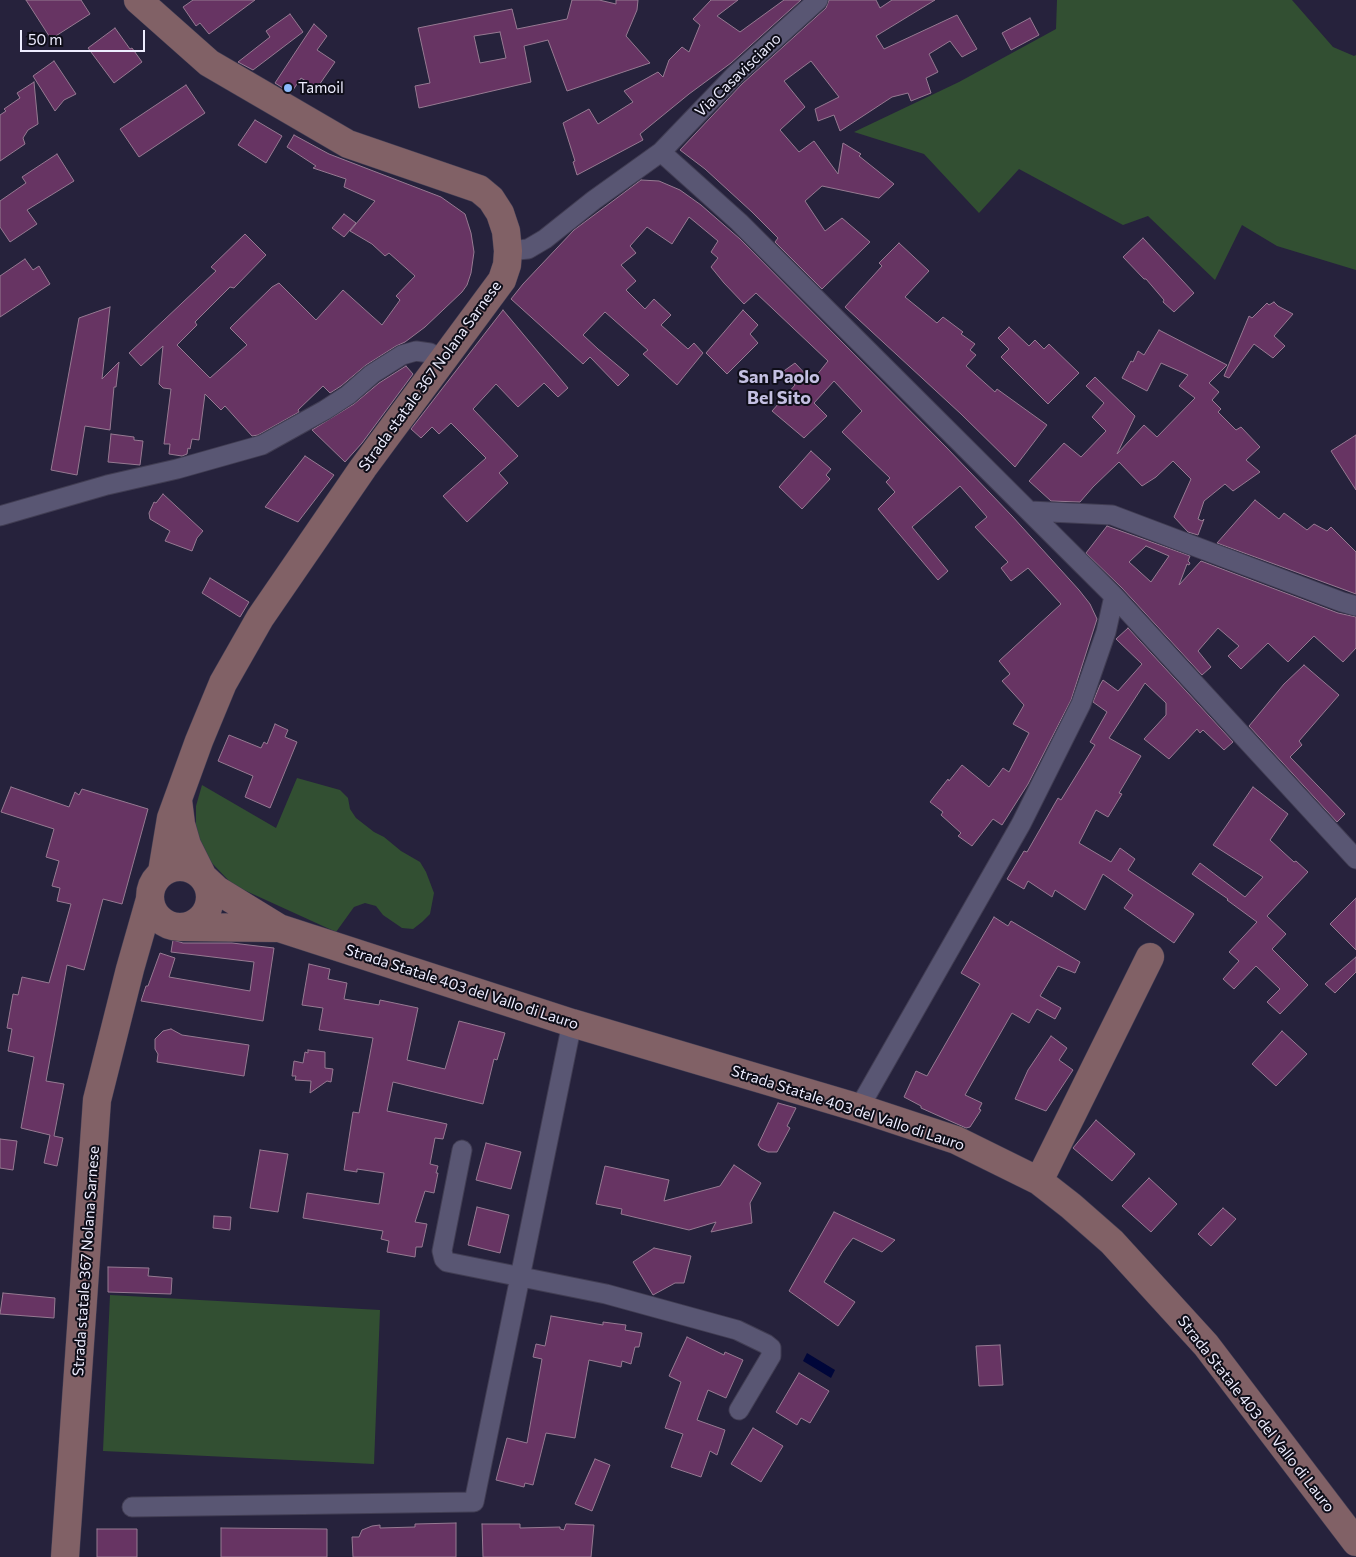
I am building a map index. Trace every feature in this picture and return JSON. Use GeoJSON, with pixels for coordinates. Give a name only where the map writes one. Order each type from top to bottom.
{"type":"FeatureCollection","features":[{"type":"Feature","properties":{"kind":"main road","name":"Strada statale 367 Nolana Sarnese"},"geometry":{"type":"LineString","coordinates":[[150,3],[209,63],[348,144],[479,189],[491,199],[500,213],[506,231],[508,251],[507,265],[502,280],[363,468],[260,618],[223,683],[199,741],[171,818],[162,872]]}},
{"type":"Feature","properties":{"kind":"main road","name":"Strada Statale 403 del Vallo di Lauro"},"geometry":{"type":"LineString","coordinates":[[178,800],[181,824],[187,844],[203,877],[218,890],[279,928],[572,1023],[859,1108],[956,1140],[1039,1181],[1112,1242],[1206,1345],[1356,1542]]}},
{"type":"Feature","properties":{"kind":"main road"},"geometry":{"type":"LineString","coordinates":[[179,866],[196,871],[203,877],[208,884],[210,893],[207,910],[202,917],[187,926],[179,927],[162,921],[152,908],[150,899],[152,884],[162,872],[179,866]]}},
{"type":"Feature","properties":{"kind":"main road","name":"Strada statale 367 Nolana Sarnese"},"geometry":{"type":"LineString","coordinates":[[65,1557],[98,1100],[130,969],[150,899]]}},
{"type":"Feature","properties":{"kind":"main road","name":"Strada Statale 403 del Vallo di Lauro"},"geometry":{"type":"LineString","coordinates":[[130,969],[165,933],[187,926],[279,928]]}},
{"type":"Feature","properties":{"kind":"main road"},"geometry":{"type":"LineString","coordinates":[[1039,1181],[1150,957]]}},
{"type":"Feature","properties":{"kind":"street","name":"Via Casavisciano"},"geometry":{"type":"LineString","coordinates":[[508,251],[528,248],[545,239],[594,200],[661,152],[734,76],[818,0]]}},
{"type":"Feature","properties":{"kind":"street"},"geometry":{"type":"LineString","coordinates":[[661,152],[740,222],[1114,596],[1356,860]]}},
{"type":"Feature","properties":{"kind":"street"},"geometry":{"type":"LineString","coordinates":[[0,516],[108,485],[177,469],[262,445],[325,410],[402,354],[416,351],[430,353],[442,360]]}},
{"type":"Feature","properties":{"kind":"street"},"geometry":{"type":"LineString","coordinates":[[1030,511],[1112,515],[1356,606]]}},
{"type":"Feature","properties":{"kind":"street"},"geometry":{"type":"LineString","coordinates":[[859,1108],[1021,824],[1081,704],[1106,632],[1114,596]]}},
{"type":"Feature","properties":{"kind":"street"},"geometry":{"type":"LineString","coordinates":[[132,1507],[474,1502],[572,1023]]}},
{"type":"Feature","properties":{"kind":"street"},"geometry":{"type":"LineString","coordinates":[[462,1150],[442,1251],[447,1262],[616,1297],[737,1330],[766,1344],[771,1348],[771,1356],[739,1410]]}},
{"type":"Feature","properties":{"kind":"green space"},"geometry":{"type":"Polygon","coordinates":[[[1057,0],[1292,0],[1333,47],[1354,56],[1356,55],[1356,270],[1277,246],[1242,225],[1215,280],[1148,216],[1123,225],[1019,169],[979,213],[924,154],[854,132],[959,82],[1056,29],[1057,0]]]}},
{"type":"Feature","properties":{"kind":"green space"},"geometry":{"type":"Polygon","coordinates":[[[297,778],[340,790],[348,798],[350,809],[356,818],[401,851],[420,862],[434,893],[430,914],[422,922],[413,929],[402,928],[383,915],[376,906],[365,903],[354,907],[336,932],[233,885],[210,861],[201,845],[196,826],[196,806],[202,785],[276,828],[297,778]]]}},
{"type":"Feature","properties":{"kind":"green space"},"geometry":{"type":"Polygon","coordinates":[[[110,1295],[380,1310],[374,1464],[103,1451],[110,1295]]]}},
{"type":"Feature","properties":{"kind":"shaded area"},"geometry":{"type":"Polygon","coordinates":[[[807,1353],[835,1370],[831,1378],[803,1361],[807,1353]]]}},
{"type":"Feature","properties":{"kind":"building"},"geometry":{"type":"Polygon","coordinates":[[[26,0],[81,0],[90,14],[51,39],[26,0]]]}},
{"type":"Feature","properties":{"kind":"building"},"geometry":{"type":"Polygon","coordinates":[[[193,0],[255,0],[209,34],[200,23],[196,26],[183,7],[193,0]]]}},
{"type":"Feature","properties":{"kind":"building"},"geometry":{"type":"Polygon","coordinates":[[[572,0],[599,0],[616,4],[616,0],[638,0],[637,10],[626,36],[650,63],[567,91],[548,40],[524,46],[531,82],[419,108],[415,86],[430,83],[418,28],[512,9],[517,29],[567,19],[572,0]],[[500,32],[474,36],[480,63],[506,58],[500,32]]]}},
{"type":"Feature","properties":{"kind":"building"},"geometry":{"type":"Polygon","coordinates":[[[711,0],[738,0],[717,16],[740,32],[784,0],[801,0],[731,63],[640,134],[643,140],[577,175],[573,162],[575,161],[563,123],[589,109],[598,124],[633,102],[624,91],[658,72],[663,77],[669,60],[682,47],[689,52],[700,25],[693,19],[711,0]]]}},
{"type":"Feature","properties":{"kind":"building"},"geometry":{"type":"Polygon","coordinates":[[[829,0],[876,0],[880,8],[892,0],[935,0],[876,36],[884,49],[957,15],[977,49],[962,57],[950,41],[929,54],[938,72],[926,78],[931,93],[911,101],[908,93],[892,97],[840,131],[834,115],[818,121],[815,109],[839,97],[811,61],[784,81],[805,107],[780,130],[799,152],[814,141],[838,174],[843,143],[861,154],[859,156],[894,184],[879,198],[822,186],[805,201],[825,231],[842,218],[870,242],[822,289],[775,242],[778,238],[752,212],[705,169],[680,150],[742,84],[826,8],[829,0]]]}},
{"type":"Feature","properties":{"kind":"building"},"geometry":{"type":"Polygon","coordinates":[[[290,14],[303,32],[253,70],[238,62],[270,37],[266,31],[290,14]]]}},
{"type":"Feature","properties":{"kind":"building"},"geometry":{"type":"Polygon","coordinates":[[[1030,18],[1039,35],[1011,50],[1002,33],[1030,18]]]}},
{"type":"Feature","properties":{"kind":"building"},"geometry":{"type":"Polygon","coordinates":[[[314,24],[327,36],[317,50],[335,62],[317,88],[301,78],[291,93],[275,83],[314,24]]]}},
{"type":"Feature","properties":{"kind":"building"},"geometry":{"type":"Polygon","coordinates":[[[115,28],[142,62],[114,83],[88,48],[115,28]]]}},
{"type":"Feature","properties":{"kind":"building"},"geometry":{"type":"Polygon","coordinates":[[[54,61],[76,94],[64,100],[55,111],[33,76],[54,61]]]}},
{"type":"Feature","properties":{"kind":"building"},"geometry":{"type":"Polygon","coordinates":[[[34,82],[38,124],[28,130],[23,138],[25,144],[0,161],[0,115],[6,111],[4,109],[20,98],[17,93],[34,82]]]}},
{"type":"Feature","properties":{"kind":"building"},"geometry":{"type":"Polygon","coordinates":[[[186,85],[205,113],[139,157],[120,129],[186,85]]]}},
{"type":"Feature","properties":{"kind":"building"},"geometry":{"type":"Polygon","coordinates":[[[255,120],[282,136],[266,163],[238,145],[255,120]]]}},
{"type":"Feature","properties":{"kind":"building"},"geometry":{"type":"Polygon","coordinates":[[[294,135],[329,154],[441,197],[465,214],[474,252],[467,285],[425,327],[405,342],[366,365],[330,393],[323,386],[298,410],[299,412],[258,435],[252,436],[225,406],[221,410],[205,394],[199,440],[192,439],[187,454],[182,456],[169,454],[170,444],[164,444],[171,389],[163,388],[159,384],[163,346],[141,366],[129,353],[216,271],[211,267],[245,234],[266,255],[234,288],[230,287],[195,322],[197,325],[177,345],[210,378],[247,345],[230,328],[272,287],[279,283],[316,320],[343,290],[382,325],[400,300],[396,296],[415,276],[389,253],[385,256],[372,244],[350,231],[375,201],[344,187],[346,179],[313,168],[316,166],[287,147],[294,135]]]}},
{"type":"Feature","properties":{"kind":"building"},"geometry":{"type":"Polygon","coordinates":[[[57,154],[74,181],[27,210],[37,224],[10,242],[0,227],[0,201],[26,183],[22,177],[57,154]]]}},
{"type":"Feature","properties":{"kind":"building"},"geometry":{"type":"Polygon","coordinates":[[[641,180],[659,181],[680,190],[701,205],[740,239],[946,447],[1012,516],[1090,604],[1097,619],[1071,700],[1028,784],[1002,825],[993,819],[972,846],[958,836],[961,833],[941,815],[943,812],[930,802],[962,765],[989,787],[1003,768],[1009,772],[1029,733],[1013,724],[1024,705],[1002,681],[1010,674],[999,661],[1061,604],[1028,568],[1011,581],[1001,568],[1008,562],[975,527],[987,517],[960,486],[912,527],[948,571],[938,580],[878,509],[895,492],[886,482],[890,478],[842,432],[862,411],[834,381],[814,403],[827,416],[804,438],[772,411],[795,385],[781,373],[795,363],[812,381],[828,361],[756,293],[744,304],[711,267],[718,258],[711,252],[718,241],[689,217],[672,244],[647,227],[630,246],[636,253],[621,265],[636,281],[626,290],[645,309],[654,299],[671,315],[661,325],[688,349],[694,343],[703,353],[677,385],[643,354],[648,350],[605,312],[583,335],[629,375],[618,386],[590,357],[583,364],[511,299],[574,230],[641,180]]]}},
{"type":"Feature","properties":{"kind":"building"},"geometry":{"type":"Polygon","coordinates":[[[344,214],[356,223],[344,237],[332,228],[344,214]]]}},
{"type":"Feature","properties":{"kind":"building"},"geometry":{"type":"Polygon","coordinates":[[[1143,238],[1194,293],[1174,312],[1163,302],[1164,300],[1146,279],[1123,257],[1143,238]]]}},
{"type":"Feature","properties":{"kind":"building"},"geometry":{"type":"Polygon","coordinates":[[[899,243],[929,271],[905,297],[937,323],[943,317],[963,332],[961,334],[975,344],[970,350],[976,355],[966,366],[995,392],[997,389],[1047,425],[1015,467],[961,414],[845,307],[882,266],[879,263],[899,243]]]}},
{"type":"Feature","properties":{"kind":"building"},"geometry":{"type":"Polygon","coordinates":[[[25,259],[33,270],[39,266],[50,284],[0,317],[0,276],[25,259]]]}},
{"type":"Feature","properties":{"kind":"building"},"geometry":{"type":"Polygon","coordinates":[[[1274,302],[1293,314],[1274,336],[1285,346],[1273,358],[1254,344],[1229,378],[1224,376],[1249,316],[1252,318],[1267,303],[1269,305],[1274,302]]]}},
{"type":"Feature","properties":{"kind":"building"},"geometry":{"type":"Polygon","coordinates":[[[110,307],[102,379],[119,362],[116,387],[114,387],[110,430],[85,426],[77,475],[51,470],[79,318],[110,307]]]}},
{"type":"Feature","properties":{"kind":"building"},"geometry":{"type":"Polygon","coordinates":[[[503,310],[568,388],[558,397],[544,383],[518,407],[496,384],[473,409],[518,456],[499,473],[508,483],[467,522],[443,496],[486,458],[451,423],[439,434],[432,427],[421,438],[411,429],[503,310]]]}},
{"type":"Feature","properties":{"kind":"building"},"geometry":{"type":"Polygon","coordinates":[[[743,310],[758,325],[750,334],[758,343],[727,374],[706,353],[743,310]]]}},
{"type":"Feature","properties":{"kind":"building"},"geometry":{"type":"Polygon","coordinates":[[[1009,327],[1029,346],[1035,340],[1044,349],[1049,344],[1079,373],[1048,404],[1001,357],[1009,349],[998,338],[1009,327]]]}},
{"type":"Feature","properties":{"kind":"building"},"geometry":{"type":"Polygon","coordinates":[[[1159,330],[1227,365],[1209,383],[1219,392],[1212,400],[1221,409],[1218,412],[1236,430],[1241,427],[1260,447],[1246,460],[1260,472],[1233,491],[1225,484],[1204,501],[1198,519],[1202,521],[1204,519],[1198,535],[1188,532],[1174,517],[1191,479],[1173,461],[1156,477],[1142,486],[1119,462],[1080,502],[1051,501],[1029,481],[1064,443],[1081,457],[1106,431],[1092,417],[1104,403],[1086,386],[1095,377],[1135,416],[1117,454],[1144,425],[1157,437],[1195,398],[1179,386],[1188,375],[1161,363],[1147,391],[1122,378],[1138,351],[1144,355],[1159,330]]]}},
{"type":"Feature","properties":{"kind":"building"},"geometry":{"type":"Polygon","coordinates":[[[406,366],[413,374],[362,443],[345,462],[312,430],[354,404],[379,383],[406,366]]]}},
{"type":"Feature","properties":{"kind":"building"},"geometry":{"type":"Polygon","coordinates":[[[111,434],[134,437],[134,440],[143,441],[140,465],[108,462],[111,434]]]}},
{"type":"Feature","properties":{"kind":"building"},"geometry":{"type":"Polygon","coordinates":[[[1356,435],[1356,490],[1331,451],[1356,435]]]}},
{"type":"Feature","properties":{"kind":"building"},"geometry":{"type":"Polygon","coordinates":[[[811,451],[831,469],[826,475],[830,479],[802,509],[779,487],[811,451]]]}},
{"type":"Feature","properties":{"kind":"building"},"geometry":{"type":"Polygon","coordinates":[[[305,456],[334,475],[298,522],[265,507],[305,456]]]}},
{"type":"Feature","properties":{"kind":"building"},"geometry":{"type":"Polygon","coordinates":[[[163,494],[203,531],[197,538],[192,551],[165,541],[170,531],[150,519],[149,513],[154,502],[156,503],[163,494]]]}},
{"type":"Feature","properties":{"kind":"building"},"geometry":{"type":"Polygon","coordinates":[[[1255,500],[1279,519],[1284,513],[1307,530],[1314,524],[1327,531],[1331,527],[1356,552],[1356,594],[1217,543],[1255,500]]]}},
{"type":"Feature","properties":{"kind":"building"},"geometry":{"type":"Polygon","coordinates":[[[1107,526],[1190,556],[1188,561],[1190,563],[1189,565],[1187,564],[1179,585],[1201,561],[1338,613],[1356,617],[1356,648],[1343,662],[1314,636],[1288,662],[1268,643],[1241,669],[1228,656],[1239,646],[1218,628],[1198,651],[1211,667],[1202,675],[1122,588],[1086,553],[1107,526]],[[1146,546],[1129,562],[1151,582],[1169,556],[1146,546]]]}},
{"type":"Feature","properties":{"kind":"building"},"geometry":{"type":"Polygon","coordinates":[[[210,578],[249,602],[240,617],[202,593],[210,578]]]}},
{"type":"Feature","properties":{"kind":"building"},"geometry":{"type":"Polygon","coordinates":[[[1128,628],[1233,742],[1224,750],[1203,730],[1200,733],[1197,729],[1169,759],[1144,739],[1166,715],[1166,703],[1145,683],[1109,738],[1141,756],[1119,793],[1122,794],[1108,817],[1096,810],[1079,843],[1111,862],[1120,848],[1135,859],[1128,870],[1194,914],[1174,943],[1124,908],[1133,895],[1103,874],[1085,910],[1055,890],[1052,897],[1028,881],[1024,889],[1007,879],[1024,851],[1027,852],[1058,798],[1061,800],[1095,745],[1090,742],[1107,712],[1093,702],[1103,680],[1118,691],[1142,664],[1116,639],[1128,628]]]}},
{"type":"Feature","properties":{"kind":"building"},"geometry":{"type":"Polygon","coordinates":[[[1304,665],[1339,695],[1299,741],[1302,745],[1290,757],[1345,814],[1337,822],[1249,726],[1284,684],[1304,665]]]}},
{"type":"Feature","properties":{"kind":"building"},"geometry":{"type":"Polygon","coordinates":[[[275,724],[288,730],[285,737],[297,742],[270,808],[245,797],[253,776],[218,761],[229,735],[261,748],[264,742],[267,744],[275,724]]]}},
{"type":"Feature","properties":{"kind":"building"},"geometry":{"type":"Polygon","coordinates":[[[11,787],[69,807],[75,792],[79,795],[82,789],[148,809],[122,904],[103,899],[84,970],[67,965],[46,1081],[64,1084],[54,1136],[63,1138],[57,1166],[44,1163],[50,1135],[21,1128],[34,1057],[8,1051],[12,1029],[7,1028],[13,994],[18,995],[22,977],[49,983],[71,904],[57,901],[60,888],[52,886],[59,861],[46,857],[54,829],[1,812],[11,787]]]}},
{"type":"Feature","properties":{"kind":"building"},"geometry":{"type":"Polygon","coordinates":[[[1253,787],[1288,814],[1270,840],[1308,872],[1267,916],[1286,934],[1272,949],[1308,985],[1280,1014],[1267,1002],[1280,989],[1256,966],[1234,989],[1223,979],[1239,961],[1229,952],[1257,922],[1192,874],[1200,863],[1245,897],[1263,877],[1213,845],[1253,787]]]}},
{"type":"Feature","properties":{"kind":"building"},"geometry":{"type":"Polygon","coordinates":[[[1356,898],[1356,950],[1330,924],[1356,898]]]}},
{"type":"Feature","properties":{"kind":"building"},"geometry":{"type":"Polygon","coordinates":[[[994,917],[1008,926],[1011,921],[1080,962],[1075,973],[1058,966],[1040,996],[1061,1008],[1055,1019],[1037,1009],[1029,1023],[1012,1013],[965,1095],[982,1103],[979,1109],[981,1110],[970,1127],[966,1128],[921,1108],[921,1106],[904,1097],[916,1071],[927,1076],[980,984],[961,973],[994,917]]]}},
{"type":"Feature","properties":{"kind":"building"},"geometry":{"type":"Polygon","coordinates":[[[173,940],[183,943],[232,943],[274,948],[263,1021],[141,1001],[160,953],[175,958],[169,977],[250,991],[254,962],[171,952],[173,940]]]}},
{"type":"Feature","properties":{"kind":"building"},"geometry":{"type":"Polygon","coordinates":[[[1356,957],[1356,972],[1335,993],[1325,984],[1356,957]]]}},
{"type":"Feature","properties":{"kind":"building"},"geometry":{"type":"Polygon","coordinates":[[[309,964],[330,969],[328,979],[347,983],[344,999],[379,1005],[380,1000],[418,1008],[407,1060],[445,1069],[459,1021],[505,1033],[497,1060],[494,1059],[483,1104],[393,1082],[387,1111],[447,1124],[443,1139],[435,1138],[430,1164],[438,1166],[436,1173],[438,1173],[434,1193],[425,1191],[415,1222],[427,1224],[422,1247],[416,1247],[415,1257],[387,1252],[389,1241],[381,1239],[383,1231],[303,1218],[307,1193],[379,1204],[384,1173],[357,1169],[357,1172],[344,1170],[353,1112],[359,1113],[373,1038],[319,1030],[323,1008],[302,1005],[309,964]]]}},
{"type":"Feature","properties":{"kind":"building"},"geometry":{"type":"Polygon","coordinates":[[[171,1029],[182,1035],[249,1045],[244,1076],[157,1062],[158,1054],[155,1049],[155,1039],[163,1031],[171,1029]]]}},
{"type":"Feature","properties":{"kind":"building"},"geometry":{"type":"Polygon","coordinates":[[[1282,1031],[1307,1054],[1276,1086],[1252,1064],[1282,1031]]]}},
{"type":"Feature","properties":{"kind":"building"},"geometry":{"type":"Polygon","coordinates":[[[1051,1036],[1067,1048],[1059,1060],[1073,1070],[1046,1111],[1015,1099],[1028,1070],[1051,1036]]]}},
{"type":"Feature","properties":{"kind":"building"},"geometry":{"type":"Polygon","coordinates":[[[308,1050],[325,1052],[325,1068],[333,1069],[331,1082],[327,1081],[310,1093],[311,1081],[295,1080],[296,1076],[292,1076],[294,1061],[303,1063],[305,1052],[308,1053],[308,1050]]]}},
{"type":"Feature","properties":{"kind":"building"},"geometry":{"type":"Polygon","coordinates":[[[778,1103],[796,1108],[787,1126],[790,1128],[777,1152],[768,1152],[761,1149],[758,1145],[778,1103]]]}},
{"type":"Feature","properties":{"kind":"building"},"geometry":{"type":"Polygon","coordinates":[[[1096,1120],[1135,1154],[1112,1181],[1073,1148],[1096,1120]]]}},
{"type":"Feature","properties":{"kind":"building"},"geometry":{"type":"Polygon","coordinates":[[[0,1139],[17,1141],[13,1170],[0,1168],[0,1139]]]}},
{"type":"Feature","properties":{"kind":"building"},"geometry":{"type":"Polygon","coordinates":[[[486,1143],[521,1152],[511,1189],[476,1180],[486,1143]]]}},
{"type":"Feature","properties":{"kind":"building"},"geometry":{"type":"Polygon","coordinates":[[[260,1150],[288,1154],[278,1212],[250,1208],[260,1150]]]}},
{"type":"Feature","properties":{"kind":"building"},"geometry":{"type":"Polygon","coordinates":[[[734,1165],[761,1183],[750,1203],[752,1223],[711,1232],[716,1222],[689,1230],[621,1214],[622,1209],[596,1204],[605,1166],[669,1180],[664,1201],[720,1186],[734,1165]]]}},
{"type":"Feature","properties":{"kind":"building"},"geometry":{"type":"Polygon","coordinates":[[[1149,1178],[1177,1204],[1151,1232],[1122,1206],[1149,1178]]]}},
{"type":"Feature","properties":{"kind":"building"},"geometry":{"type":"Polygon","coordinates":[[[477,1207],[509,1215],[500,1253],[468,1245],[477,1207]]]}},
{"type":"Feature","properties":{"kind":"building"},"geometry":{"type":"Polygon","coordinates":[[[1223,1208],[1236,1219],[1211,1246],[1198,1234],[1223,1208]]]}},
{"type":"Feature","properties":{"kind":"building"},"geometry":{"type":"Polygon","coordinates":[[[834,1212],[895,1240],[882,1252],[853,1238],[843,1251],[824,1282],[855,1302],[838,1326],[789,1291],[834,1212]]]}},
{"type":"Feature","properties":{"kind":"building"},"geometry":{"type":"Polygon","coordinates":[[[214,1216],[231,1217],[230,1230],[213,1228],[214,1216]]]}},
{"type":"Feature","properties":{"kind":"building"},"geometry":{"type":"Polygon","coordinates":[[[654,1248],[691,1256],[684,1283],[675,1283],[653,1295],[633,1262],[654,1248]]]}},
{"type":"Feature","properties":{"kind":"building"},"geometry":{"type":"Polygon","coordinates":[[[108,1267],[149,1268],[148,1276],[172,1278],[171,1294],[108,1292],[108,1267]]]}},
{"type":"Feature","properties":{"kind":"building"},"geometry":{"type":"Polygon","coordinates":[[[3,1293],[55,1298],[54,1318],[0,1314],[3,1293]]]}},
{"type":"Feature","properties":{"kind":"building"},"geometry":{"type":"Polygon","coordinates":[[[551,1316],[603,1325],[603,1322],[626,1325],[625,1330],[642,1333],[639,1347],[635,1347],[631,1364],[622,1361],[621,1367],[589,1360],[575,1438],[546,1433],[533,1485],[525,1483],[524,1487],[496,1480],[507,1438],[527,1443],[542,1359],[533,1357],[536,1344],[545,1346],[551,1316]]]}},
{"type":"Feature","properties":{"kind":"building"},"geometry":{"type":"Polygon","coordinates":[[[687,1337],[724,1355],[725,1352],[743,1360],[726,1398],[708,1390],[697,1420],[725,1430],[717,1455],[710,1451],[701,1477],[671,1467],[683,1434],[665,1428],[681,1382],[669,1376],[687,1337]]]}},
{"type":"Feature","properties":{"kind":"building"},"geometry":{"type":"Polygon","coordinates":[[[1000,1345],[1003,1385],[979,1386],[976,1346],[1000,1345]]]}},
{"type":"Feature","properties":{"kind":"building"},"geometry":{"type":"Polygon","coordinates":[[[799,1373],[829,1391],[810,1423],[801,1418],[797,1425],[776,1412],[799,1373]]]}},
{"type":"Feature","properties":{"kind":"building"},"geometry":{"type":"Polygon","coordinates":[[[753,1428],[783,1446],[761,1482],[731,1464],[753,1428]]]}},
{"type":"Feature","properties":{"kind":"building"},"geometry":{"type":"Polygon","coordinates":[[[595,1459],[610,1465],[592,1511],[575,1504],[595,1459]]]}},
{"type":"Feature","properties":{"kind":"building"},"geometry":{"type":"Polygon","coordinates":[[[456,1523],[456,1557],[353,1557],[352,1537],[359,1537],[362,1530],[372,1526],[380,1525],[380,1528],[415,1527],[415,1524],[456,1523]]]}},
{"type":"Feature","properties":{"kind":"building"},"geometry":{"type":"Polygon","coordinates":[[[482,1524],[520,1524],[520,1528],[560,1527],[560,1529],[564,1530],[566,1524],[594,1525],[591,1557],[483,1557],[482,1524]]]}},
{"type":"Feature","properties":{"kind":"building"},"geometry":{"type":"Polygon","coordinates":[[[221,1528],[327,1529],[327,1557],[221,1557],[221,1528]]]}},
{"type":"Feature","properties":{"kind":"building"},"geometry":{"type":"Polygon","coordinates":[[[97,1529],[137,1529],[137,1557],[97,1557],[97,1529]]]}},
{"type":"Feature","properties":{"kind":"place","name":"Tamoil"},"geometry":{"type":"Point","coordinates":[288,88]}},
{"type":"Feature","properties":{"kind":"district","name":"San Paolo Bel Sito"},"geometry":{"type":"Point","coordinates":[779,387]}}]}
